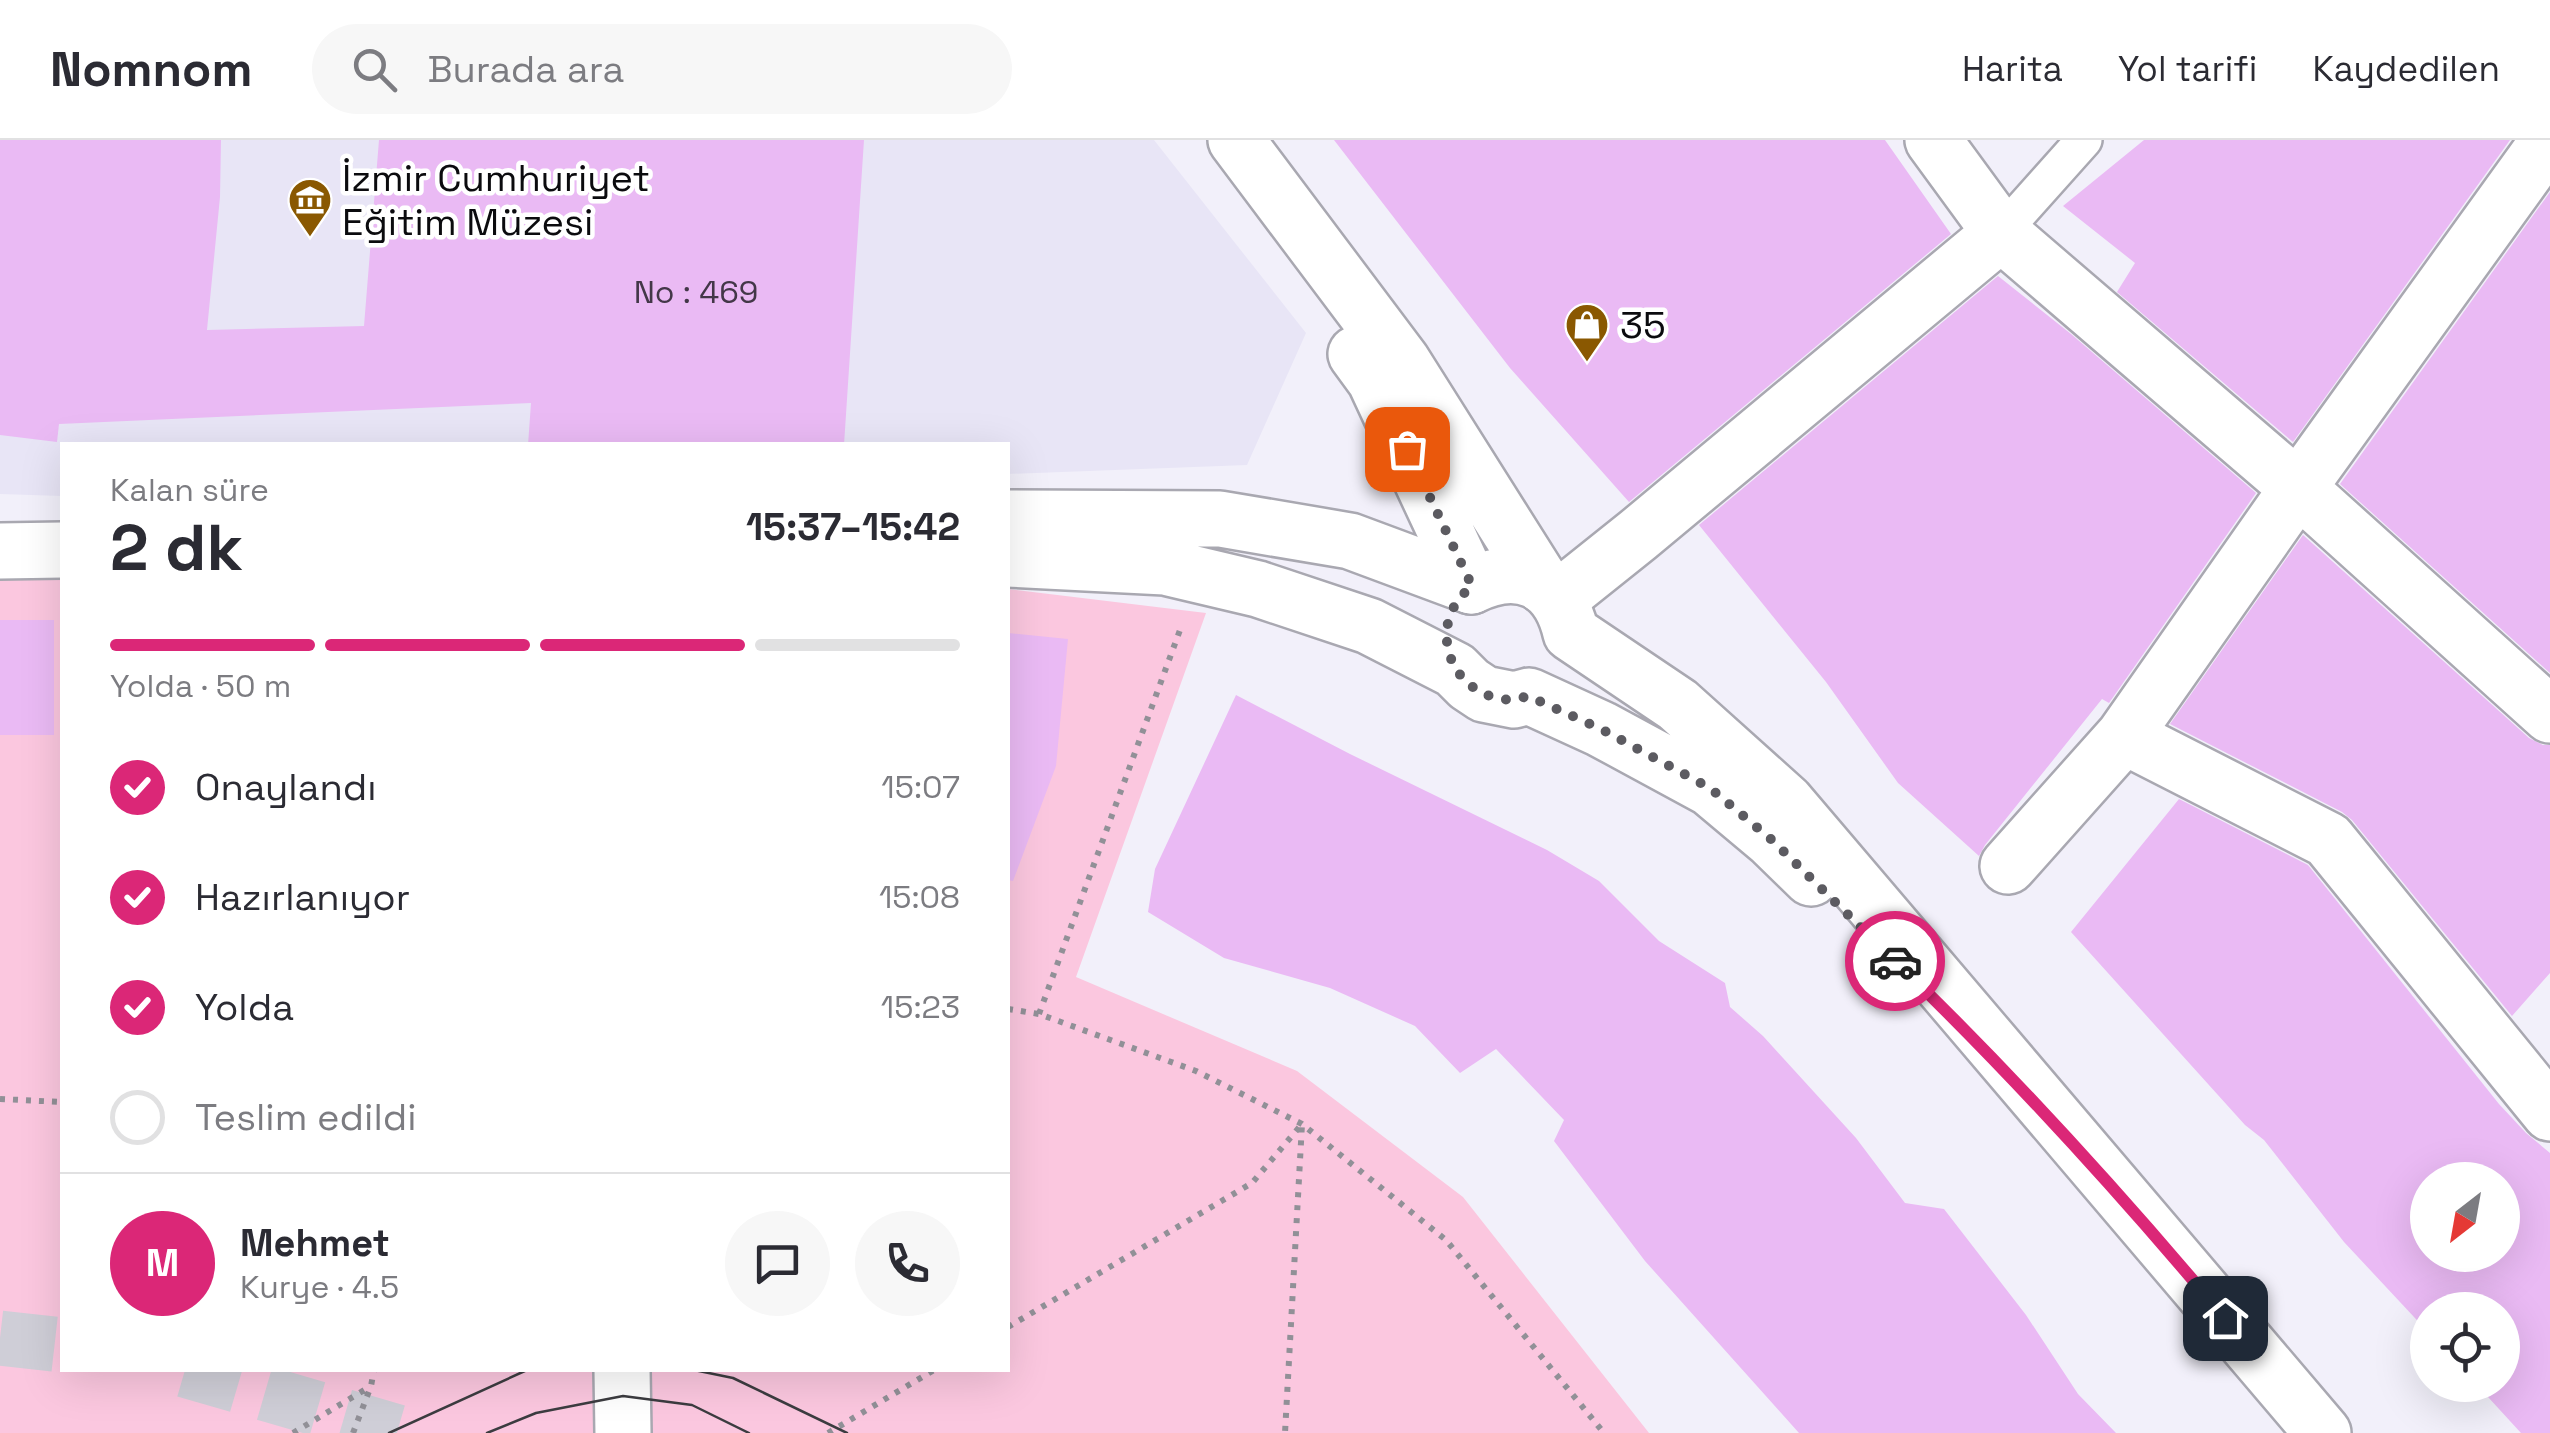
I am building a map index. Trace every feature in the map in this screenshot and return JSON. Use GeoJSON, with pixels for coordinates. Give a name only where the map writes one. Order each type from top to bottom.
{"type":"FeatureCollection","features":[{"type":"Feature","properties":{"kind":"street"},"geometry":{"type":"LineString","coordinates":[[1195,140],[1375,380],[1472,586]]}},
{"type":"Feature","properties":{"kind":"street"},"geometry":{"type":"LineString","coordinates":[[1236,140],[1402,361],[1558,606],[1568,659],[1550,683],[1528,696],[1499,699],[1468,684],[1456,670],[1448,652],[1446,632],[1450,614],[1472,586],[1490,577],[1509,574],[1528,577],[1558,606],[1678,705],[1786,802],[2324,1433]]}},
{"type":"Feature","properties":{"kind":"street"},"geometry":{"type":"LineString","coordinates":[[1933,140],[2000,233],[2298,488],[2550,715]]}},
{"type":"Feature","properties":{"kind":"street"},"geometry":{"type":"LineString","coordinates":[[2008,866],[2124,736],[2549,140]]}},
{"type":"Feature","properties":{"kind":"street"},"geometry":{"type":"LineString","coordinates":[[1558,606],[2000,233]]}},
{"type":"Feature","properties":{"kind":"street"},"geometry":{"type":"LineString","coordinates":[[1010,518],[1220,519],[1350,541],[1472,586]]}},
{"type":"Feature","properties":{"kind":"street"},"geometry":{"type":"LineString","coordinates":[[0,550],[60,550]]}},
{"type":"Feature","properties":{"kind":"street"},"geometry":{"type":"LineString","coordinates":[[1010,559],[1165,567],[1200,574],[1368,626],[1456,670]]}},
{"type":"Feature","properties":{"kind":"street"},"geometry":{"type":"LineString","coordinates":[[1528,696],[1601,729],[1710,788],[1772,840],[1955,1019],[2156,1236]]}},
{"type":"Feature","properties":{"kind":"street"},"geometry":{"type":"LineString","coordinates":[[2124,736],[2328,840],[2550,1112]]}},
{"type":"Feature","properties":{"kind":"street"},"geometry":{"type":"LineString","coordinates":[[622,1372],[623,1433]]}},
{"type":"Feature","properties":{"kind":"lane"},"geometry":{"type":"LineString","coordinates":[[2000,233],[2084,140]]}},
{"type":"Feature","properties":{"kind":"path"},"geometry":{"type":"LineString","coordinates":[[1040,1014],[1200,574]]}},
{"type":"Feature","properties":{"kind":"path"},"geometry":{"type":"LineString","coordinates":[[1010,1009],[1040,1014],[1196,1071],[1302,1124],[1446,1240],[1604,1433]]}},
{"type":"Feature","properties":{"kind":"path"},"geometry":{"type":"LineString","coordinates":[[0,1099],[60,1102]]}},
{"type":"Feature","properties":{"kind":"path"},"geometry":{"type":"LineString","coordinates":[[1010,1326],[1252,1183],[1302,1124]]}},
{"type":"Feature","properties":{"kind":"path"},"geometry":{"type":"LineString","coordinates":[[1286,1433],[1302,1124]]}},
{"type":"Feature","properties":{"kind":"path"},"geometry":{"type":"LineString","coordinates":[[353,1433],[374,1372]]}},
{"type":"Feature","properties":{"kind":"path"},"geometry":{"type":"LineString","coordinates":[[828,1433],[931,1372]]}},
{"type":"Feature","properties":{"kind":"path"},"geometry":{"type":"LineString","coordinates":[[293,1433],[371,1386]]}},
{"type":"Feature","properties":{"kind":"shaded area"},"geometry":{"type":"Polygon","coordinates":[[[0,140],[1154,140],[1306,333],[1247,465],[1010,474],[1010,442],[60,442],[60,496],[0,494],[0,140]]]}},
{"type":"Feature","properties":{"kind":"shaded area"},"geometry":{"type":"Polygon","coordinates":[[[60,572],[60,1372],[1010,1372],[1010,589],[1206,613],[1076,977],[1297,1071],[1463,1197],[1649,1433],[0,1433],[0,573],[60,572]]]}},
{"type":"Feature","properties":{"kind":"building"},"geometry":{"type":"Polygon","coordinates":[[[0,140],[221,140],[220,197],[207,330],[364,326],[379,140],[864,140],[844,442],[528,442],[531,403],[59,424],[57,442],[0,435],[0,140]]]}},
{"type":"Feature","properties":{"kind":"building"},"geometry":{"type":"Polygon","coordinates":[[[1334,140],[1885,140],[1951,234],[1629,502],[1510,368],[1334,140]]]}},
{"type":"Feature","properties":{"kind":"building"},"geometry":{"type":"Polygon","coordinates":[[[2144,140],[2510,140],[2293,442],[2117,292],[2135,263],[2063,206],[2144,140]]]}},
{"type":"Feature","properties":{"kind":"building"},"geometry":{"type":"Polygon","coordinates":[[[2550,192],[2550,673],[2340,484],[2550,192]]]}},
{"type":"Feature","properties":{"kind":"building"},"geometry":{"type":"Polygon","coordinates":[[[1998,276],[2256,493],[2109,703],[2102,699],[1979,856],[1898,783],[1826,682],[1699,525],[1998,276]]]}},
{"type":"Feature","properties":{"kind":"building"},"geometry":{"type":"Polygon","coordinates":[[[2303,535],[2529,738],[2550,745],[2550,973],[2512,1016],[2352,820],[2170,724],[2303,535]]]}},
{"type":"Feature","properties":{"kind":"building"},"geometry":{"type":"Polygon","coordinates":[[[0,620],[54,620],[54,735],[0,735],[0,620]]]}},
{"type":"Feature","properties":{"kind":"building"},"geometry":{"type":"Polygon","coordinates":[[[1010,633],[1068,639],[1056,766],[1013,881],[1010,633]]]}},
{"type":"Feature","properties":{"kind":"building"},"geometry":{"type":"Polygon","coordinates":[[[1236,695],[1547,850],[1599,881],[1659,941],[1725,983],[1730,1007],[1763,1036],[1856,1138],[1905,1203],[1944,1209],[2026,1315],[2078,1394],[2116,1433],[1799,1433],[1645,1261],[1554,1141],[1564,1120],[1496,1049],[1460,1073],[1415,1026],[1330,988],[1224,958],[1148,912],[1155,869],[1236,695]]]}},
{"type":"Feature","properties":{"kind":"building"},"geometry":{"type":"Polygon","coordinates":[[[2179,799],[2308,865],[2499,1104],[2550,1153],[2550,1433],[2521,1433],[2493,1402],[2520,1402],[2520,1292],[2410,1292],[2410,1313],[2344,1242],[2264,1140],[2245,1125],[2071,932],[2179,799]]]}},
{"type":"Feature","properties":{"kind":"waterway"},"geometry":{"type":"LineString","coordinates":[[1469,517],[1494,561]]}},
{"type":"Feature","properties":{"kind":"tunnel"},"geometry":{"type":"LineString","coordinates":[[0,1338],[60,1345]]}},
{"type":"Feature","properties":{"kind":"tunnel"},"geometry":{"type":"LineString","coordinates":[[192,1372],[401,1433]]}},
{"type":"Feature","properties":{"kind":"tram line"},"geometry":{"type":"LineString","coordinates":[[389,1433],[523,1372]]}},
{"type":"Feature","properties":{"kind":"tram line"},"geometry":{"type":"LineString","coordinates":[[704,1372],[733,1378],[847,1433]]}},
{"type":"Feature","properties":{"kind":"tram line"},"geometry":{"type":"LineString","coordinates":[[487,1433],[536,1413],[623,1396],[692,1405],[749,1433]]}},
{"type":"Feature","properties":{"kind":"way so far"},"geometry":{"type":"LineString","coordinates":[[1407,449],[1472,586],[1459,598],[1446,632],[1448,652],[1468,684],[1499,699],[1528,696],[1601,729],[1710,788],[1772,840],[1895,961]]}},
{"type":"Feature","properties":{"kind":"place","name":"İzmir Cumhuriyet Eğitim Müzesi"},"geometry":{"type":"Point","coordinates":[310,238]}},
{"type":"Feature","properties":{"kind":"place","name":"35"},"geometry":{"type":"Point","coordinates":[1587,363]}},
{"type":"Feature","properties":{"kind":"route"},"geometry":{"type":"LineString","coordinates":[[1895,961],[1955,1019],[2132,1209],[2225,1318]]}}]}
